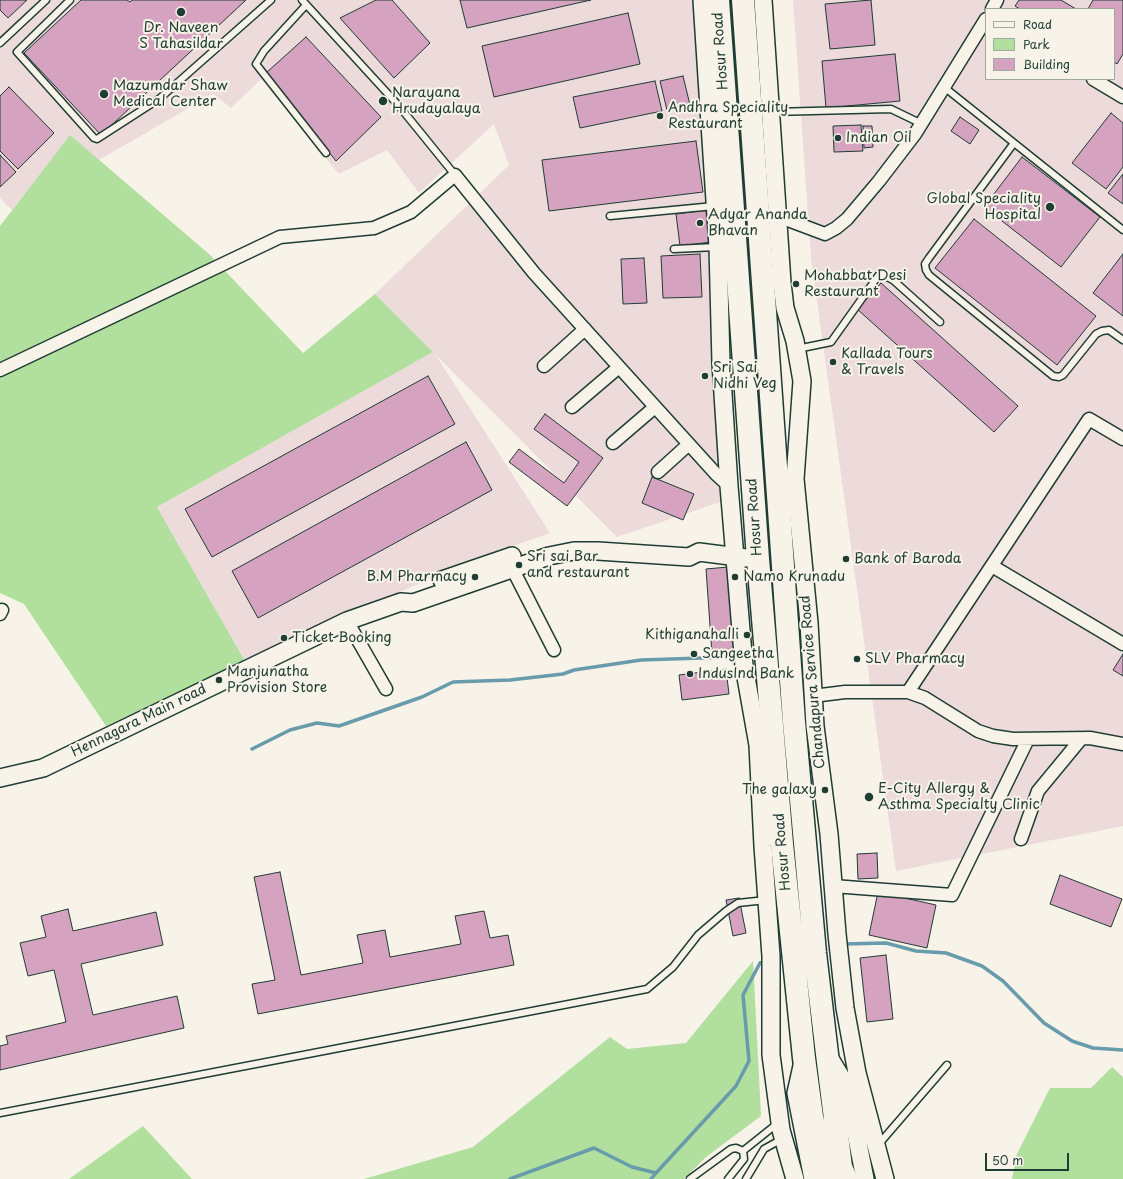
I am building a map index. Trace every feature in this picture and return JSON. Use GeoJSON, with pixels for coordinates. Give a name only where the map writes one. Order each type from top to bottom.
{"type":"FeatureCollection","features":[{"type":"Feature","properties":{"kind":"highway","name":"Hosur Road"},"geometry":{"type":"LineString","coordinates":[[718,0],[758,559],[792,958],[812,1117],[826,1179]]}},
{"type":"Feature","properties":{"kind":"highway","name":"Hosur Road"},"geometry":{"type":"LineString","coordinates":[[744,0],[768,216],[794,722],[815,953],[826,1054],[842,1167],[846,1179]]}},
{"type":"Feature","properties":{"kind":"street"},"geometry":{"type":"LineString","coordinates":[[702,0],[714,206],[718,247],[721,363],[729,486],[744,666],[758,745],[770,944],[771,1055],[780,1121],[795,1179]]}},
{"type":"Feature","properties":{"kind":"street","name":"Chandapura Service Road"},"geometry":{"type":"LineString","coordinates":[[763,0],[771,112],[768,216],[785,308],[797,349],[802,381],[796,479],[813,696],[845,1008],[858,1073],[877,1147]]}},
{"type":"Feature","properties":{"kind":"street"},"geometry":{"type":"LineString","coordinates":[[768,216],[825,234],[836,228],[847,218],[879,181],[922,124],[985,21]]}},
{"type":"Feature","properties":{"kind":"street"},"geometry":{"type":"LineString","coordinates":[[1095,80],[1123,97]]}},
{"type":"Feature","properties":{"kind":"street"},"geometry":{"type":"LineString","coordinates":[[0,370],[280,237],[374,228],[411,212],[455,175],[534,273],[688,444],[729,486]]}},
{"type":"Feature","properties":{"kind":"street"},"geometry":{"type":"LineString","coordinates":[[544,366],[585,329]]}},
{"type":"Feature","properties":{"kind":"street"},"geometry":{"type":"LineString","coordinates":[[572,407],[619,367]]}},
{"type":"Feature","properties":{"kind":"street"},"geometry":{"type":"LineString","coordinates":[[613,443],[655,407]]}},
{"type":"Feature","properties":{"kind":"street"},"geometry":{"type":"LineString","coordinates":[[908,692],[1089,419],[1123,440]]}},
{"type":"Feature","properties":{"kind":"street"},"geometry":{"type":"LineString","coordinates":[[658,472],[688,444]]}},
{"type":"Feature","properties":{"kind":"street","name":"Hennagara Main road"},"geometry":{"type":"LineString","coordinates":[[2,779],[43,768],[347,622],[401,602],[413,602],[510,563],[574,551],[689,557],[699,552],[758,559]]}},
{"type":"Feature","properties":{"kind":"street"},"geometry":{"type":"LineString","coordinates":[[510,563],[554,650]]}},
{"type":"Feature","properties":{"kind":"street"},"geometry":{"type":"LineString","coordinates":[[992,566],[1123,644]]}},
{"type":"Feature","properties":{"kind":"street"},"geometry":{"type":"LineString","coordinates":[[347,622],[386,689]]}},
{"type":"Feature","properties":{"kind":"street"},"geometry":{"type":"LineString","coordinates":[[813,696],[845,692],[908,692],[925,698],[978,731],[1013,739],[1109,740],[1123,744]]}},
{"type":"Feature","properties":{"kind":"street"},"geometry":{"type":"LineString","coordinates":[[833,886],[952,895],[1028,739]]}},
{"type":"Feature","properties":{"kind":"street"},"geometry":{"type":"LineString","coordinates":[[1021,839],[1038,791],[1081,739]]}},
{"type":"Feature","properties":{"kind":"street"},"geometry":{"type":"LineString","coordinates":[[826,1054],[847,1087],[865,1179]]}},
{"type":"Feature","properties":{"kind":"street"},"geometry":{"type":"LineString","coordinates":[[804,1058],[796,1093],[813,1179]]}},
{"type":"Feature","properties":{"kind":"street"},"geometry":{"type":"LineString","coordinates":[[877,1147],[885,1179]]}},
{"type":"Feature","properties":{"kind":"lane"},"geometry":{"type":"LineString","coordinates":[[0,43],[46,0]]}},
{"type":"Feature","properties":{"kind":"lane"},"geometry":{"type":"LineString","coordinates":[[70,0],[17,52],[94,138],[97,139],[159,99],[271,0]]}},
{"type":"Feature","properties":{"kind":"lane"},"geometry":{"type":"LineString","coordinates":[[258,0],[263,6]]}},
{"type":"Feature","properties":{"kind":"lane"},"geometry":{"type":"LineString","coordinates":[[326,153],[256,64],[264,51],[306,2],[399,106],[455,175]]}},
{"type":"Feature","properties":{"kind":"lane"},"geometry":{"type":"LineString","coordinates":[[944,87],[1123,230]]}},
{"type":"Feature","properties":{"kind":"lane"},"geometry":{"type":"LineString","coordinates":[[771,112],[891,109],[922,124]]}},
{"type":"Feature","properties":{"kind":"lane"},"geometry":{"type":"LineString","coordinates":[[1014,143],[929,258],[925,264],[926,270],[929,275],[1058,377],[1063,375],[1096,334],[1109,330],[1123,340]]}},
{"type":"Feature","properties":{"kind":"lane"},"geometry":{"type":"LineString","coordinates":[[610,216],[714,206]]}},
{"type":"Feature","properties":{"kind":"lane"},"geometry":{"type":"LineString","coordinates":[[674,249],[718,247]]}},
{"type":"Feature","properties":{"kind":"lane"},"geometry":{"type":"LineString","coordinates":[[797,349],[831,342],[878,276],[883,275],[893,280],[940,322]]}},
{"type":"Feature","properties":{"kind":"lane"},"geometry":{"type":"LineString","coordinates":[[0,1113],[647,989],[673,967],[698,935],[726,911],[738,903],[767,900]]}},
{"type":"Feature","properties":{"kind":"lane"},"geometry":{"type":"LineString","coordinates":[[877,1147],[947,1065]]}},
{"type":"Feature","properties":{"kind":"lane"},"geometry":{"type":"LineString","coordinates":[[743,1151],[780,1121]]}},
{"type":"Feature","properties":{"kind":"lane"},"geometry":{"type":"LineString","coordinates":[[746,1179],[764,1149],[784,1138]]}},
{"type":"Feature","properties":{"kind":"lane"},"geometry":{"type":"LineString","coordinates":[[690,1179],[731,1149],[736,1148],[743,1151]]}},
{"type":"Feature","properties":{"kind":"lane"},"geometry":{"type":"LineString","coordinates":[[728,1179],[744,1159],[743,1151]]}},
{"type":"Feature","properties":{"kind":"shaded area"},"geometry":{"type":"Polygon","coordinates":[[[0,0],[693,0],[735,497],[617,537],[435,354],[550,533],[463,564],[245,661],[157,507],[433,352],[375,294],[509,165],[494,124],[419,193],[387,150],[339,174],[261,79],[231,108],[213,94],[99,160],[70,136],[12,210],[0,198],[0,0]]]}},
{"type":"Feature","properties":{"kind":"shaded area"},"geometry":{"type":"Polygon","coordinates":[[[793,0],[1123,0],[1123,826],[896,871],[811,258],[793,0]]]}},
{"type":"Feature","properties":{"kind":"green space"},"geometry":{"type":"Polygon","coordinates":[[[70,135],[209,254],[303,353],[375,294],[433,352],[157,507],[245,661],[106,726],[24,604],[0,593],[0,226],[70,135]]]}},
{"type":"Feature","properties":{"kind":"green space"},"geometry":{"type":"Polygon","coordinates":[[[753,961],[761,1116],[706,1157],[684,1179],[364,1179],[473,1147],[610,1037],[627,1049],[686,1043],[753,961]]]}},
{"type":"Feature","properties":{"kind":"green space"},"geometry":{"type":"Polygon","coordinates":[[[1112,1067],[1123,1077],[1123,1179],[1012,1179],[1017,1154],[1050,1088],[1091,1088],[1112,1067]]]}},
{"type":"Feature","properties":{"kind":"green space"},"geometry":{"type":"Polygon","coordinates":[[[143,1126],[192,1179],[69,1179],[143,1126]]]}},
{"type":"Feature","properties":{"kind":"building"},"geometry":{"type":"Polygon","coordinates":[[[0,0],[27,0],[8,18],[0,10],[0,0]]]}},
{"type":"Feature","properties":{"kind":"building","name":"Mazumdar Shaw Medical Center"},"geometry":{"type":"Polygon","coordinates":[[[81,0],[127,0],[130,2],[132,0],[246,0],[101,135],[24,53],[81,0]]]}},
{"type":"Feature","properties":{"kind":"building"},"geometry":{"type":"Polygon","coordinates":[[[376,0],[392,0],[430,43],[394,78],[340,18],[376,0]]]}},
{"type":"Feature","properties":{"kind":"building"},"geometry":{"type":"Polygon","coordinates":[[[460,0],[591,0],[467,28],[460,0]]]}},
{"type":"Feature","properties":{"kind":"building"},"geometry":{"type":"Polygon","coordinates":[[[871,0],[875,45],[830,49],[825,4],[871,0]]]}},
{"type":"Feature","properties":{"kind":"building"},"geometry":{"type":"Polygon","coordinates":[[[1019,0],[1061,0],[1074,8],[1018,8],[1015,6],[1019,0]]]}},
{"type":"Feature","properties":{"kind":"building"},"geometry":{"type":"Polygon","coordinates":[[[1093,0],[1123,0],[1123,54],[1117,64],[1115,63],[1115,8],[1089,8],[1093,0]]]}},
{"type":"Feature","properties":{"kind":"building"},"geometry":{"type":"Polygon","coordinates":[[[628,13],[640,64],[494,97],[482,46],[628,13]]]}},
{"type":"Feature","properties":{"kind":"building"},"geometry":{"type":"Polygon","coordinates":[[[306,37],[381,117],[336,161],[266,73],[306,37]]]}},
{"type":"Feature","properties":{"kind":"building"},"geometry":{"type":"Polygon","coordinates":[[[895,54],[900,101],[826,108],[822,61],[895,54]]]}},
{"type":"Feature","properties":{"kind":"building"},"geometry":{"type":"Polygon","coordinates":[[[683,76],[690,105],[667,110],[660,81],[683,76]]]}},
{"type":"Feature","properties":{"kind":"building"},"geometry":{"type":"Polygon","coordinates":[[[655,81],[662,111],[580,128],[573,97],[655,81]]]}},
{"type":"Feature","properties":{"kind":"building"},"geometry":{"type":"Polygon","coordinates":[[[9,87],[54,133],[18,169],[0,151],[0,96],[9,87]]]}},
{"type":"Feature","properties":{"kind":"building"},"geometry":{"type":"Polygon","coordinates":[[[1111,113],[1123,123],[1123,167],[1106,189],[1072,163],[1111,113]]]}},
{"type":"Feature","properties":{"kind":"building"},"geometry":{"type":"Polygon","coordinates":[[[960,117],[979,130],[970,144],[951,131],[960,117]]]}},
{"type":"Feature","properties":{"kind":"building"},"geometry":{"type":"Polygon","coordinates":[[[861,125],[863,151],[834,152],[833,126],[861,125]]]}},
{"type":"Feature","properties":{"kind":"building"},"geometry":{"type":"Polygon","coordinates":[[[863,126],[872,126],[873,147],[864,148],[863,126]]]}},
{"type":"Feature","properties":{"kind":"building"},"geometry":{"type":"Polygon","coordinates":[[[696,141],[703,192],[549,211],[542,160],[696,141]]]}},
{"type":"Feature","properties":{"kind":"building"},"geometry":{"type":"Polygon","coordinates":[[[0,155],[16,172],[0,187],[0,155]]]}},
{"type":"Feature","properties":{"kind":"building"},"geometry":{"type":"Polygon","coordinates":[[[1022,157],[1100,217],[1061,267],[984,207],[1022,157]]]}},
{"type":"Feature","properties":{"kind":"building"},"geometry":{"type":"Polygon","coordinates":[[[1123,174],[1123,204],[1108,193],[1123,174]]]}},
{"type":"Feature","properties":{"kind":"building"},"geometry":{"type":"Polygon","coordinates":[[[706,210],[711,242],[680,246],[676,214],[706,210]]]}},
{"type":"Feature","properties":{"kind":"building"},"geometry":{"type":"Polygon","coordinates":[[[974,219],[1096,316],[1057,365],[935,268],[974,219]]]}},
{"type":"Feature","properties":{"kind":"building"},"geometry":{"type":"Polygon","coordinates":[[[700,254],[702,297],[663,298],[661,256],[700,254]]]}},
{"type":"Feature","properties":{"kind":"building"},"geometry":{"type":"Polygon","coordinates":[[[1123,254],[1123,316],[1093,293],[1123,254]]]}},
{"type":"Feature","properties":{"kind":"building"},"geometry":{"type":"Polygon","coordinates":[[[644,258],[647,303],[623,304],[621,259],[644,258]]]}},
{"type":"Feature","properties":{"kind":"building"},"geometry":{"type":"Polygon","coordinates":[[[881,283],[1018,406],[994,432],[857,309],[881,283]]]}},
{"type":"Feature","properties":{"kind":"building"},"geometry":{"type":"Polygon","coordinates":[[[428,376],[455,424],[212,557],[185,509],[428,376]]]}},
{"type":"Feature","properties":{"kind":"building"},"geometry":{"type":"Polygon","coordinates":[[[545,414],[603,458],[567,506],[509,462],[519,449],[564,483],[579,462],[534,429],[545,414]]]}},
{"type":"Feature","properties":{"kind":"building"},"geometry":{"type":"Polygon","coordinates":[[[466,442],[492,490],[258,618],[232,571],[466,442]]]}},
{"type":"Feature","properties":{"kind":"building"},"geometry":{"type":"Polygon","coordinates":[[[652,477],[694,494],[683,520],[642,503],[652,477]]]}},
{"type":"Feature","properties":{"kind":"building"},"geometry":{"type":"Polygon","coordinates":[[[728,567],[735,653],[712,654],[706,569],[728,567]]]}},
{"type":"Feature","properties":{"kind":"building"},"geometry":{"type":"Polygon","coordinates":[[[1123,654],[1123,676],[1113,670],[1123,654]]]}},
{"type":"Feature","properties":{"kind":"building"},"geometry":{"type":"Polygon","coordinates":[[[726,669],[729,694],[682,700],[679,675],[726,669]]]}},
{"type":"Feature","properties":{"kind":"building"},"geometry":{"type":"Polygon","coordinates":[[[877,853],[878,878],[858,879],[857,854],[877,853]]]}},
{"type":"Feature","properties":{"kind":"building"},"geometry":{"type":"Polygon","coordinates":[[[280,872],[301,975],[363,963],[357,935],[385,930],[390,957],[461,944],[455,916],[484,911],[490,938],[508,935],[514,965],[258,1014],[252,984],[275,980],[254,877],[280,872]]]}},
{"type":"Feature","properties":{"kind":"building"},"geometry":{"type":"Polygon","coordinates":[[[1060,875],[1122,899],[1111,927],[1050,904],[1060,875]]]}},
{"type":"Feature","properties":{"kind":"building"},"geometry":{"type":"Polygon","coordinates":[[[878,892],[936,905],[927,948],[869,935],[878,892]]]}},
{"type":"Feature","properties":{"kind":"building"},"geometry":{"type":"Polygon","coordinates":[[[739,898],[746,933],[733,936],[726,900],[739,898]]]}},
{"type":"Feature","properties":{"kind":"building"},"geometry":{"type":"Polygon","coordinates":[[[68,909],[73,931],[156,912],[163,945],[81,964],[93,1015],[177,996],[184,1028],[0,1070],[0,1046],[8,1044],[6,1036],[66,1022],[54,970],[28,976],[20,943],[46,937],[41,916],[68,909]]]}},
{"type":"Feature","properties":{"kind":"building"},"geometry":{"type":"Polygon","coordinates":[[[886,955],[893,1019],[867,1022],[860,958],[886,955]]]}},
{"type":"Feature","properties":{"kind":"waterway"},"geometry":{"type":"LineString","coordinates":[[252,749],[290,730],[317,723],[339,726],[422,697],[453,682],[510,680],[563,674],[574,670],[641,660],[732,657]]}},
{"type":"Feature","properties":{"kind":"waterway"},"geometry":{"type":"LineString","coordinates":[[843,944],[886,943],[916,951],[946,953],[982,966],[1003,981],[1044,1023],[1072,1041],[1093,1048],[1123,1050]]}},
{"type":"Feature","properties":{"kind":"waterway"},"geometry":{"type":"LineString","coordinates":[[510,1179],[594,1148],[632,1167],[656,1173],[736,1086],[749,1061],[743,995],[760,963],[767,961]]}},
{"type":"Feature","properties":{"kind":"waterway"},"geometry":{"type":"LineString","coordinates":[[651,1179],[656,1173]]}},
{"type":"Feature","properties":{"kind":"place","name":"Dr. Naveen S Tahasildar"},"geometry":{"type":"Point","coordinates":[181,12]}},
{"type":"Feature","properties":{"kind":"place","name":"Mazumdar Shaw Medical Center"},"geometry":{"type":"Point","coordinates":[104,94]}},
{"type":"Feature","properties":{"kind":"place","name":"Narayana Hrudayalaya"},"geometry":{"type":"Point","coordinates":[383,101]}},
{"type":"Feature","properties":{"kind":"place","name":"Andhra Speciality Restaurant"},"geometry":{"type":"Point","coordinates":[660,116]}},
{"type":"Feature","properties":{"kind":"place","name":"Indian Oil"},"geometry":{"type":"Point","coordinates":[838,138]}},
{"type":"Feature","properties":{"kind":"place","name":"Global Speciality Hospital"},"geometry":{"type":"Point","coordinates":[1050,207]}},
{"type":"Feature","properties":{"kind":"place","name":"Adyar Ananda Bhavan"},"geometry":{"type":"Point","coordinates":[700,223]}},
{"type":"Feature","properties":{"kind":"place","name":"Mohabbat Desi Restaurant"},"geometry":{"type":"Point","coordinates":[796,284]}},
{"type":"Feature","properties":{"kind":"place","name":"Kallada Tours & Travels"},"geometry":{"type":"Point","coordinates":[833,362]}},
{"type":"Feature","properties":{"kind":"place","name":"Sri Sai Nidhi Veg"},"geometry":{"type":"Point","coordinates":[705,376]}},
{"type":"Feature","properties":{"kind":"place","name":"Bank of Baroda"},"geometry":{"type":"Point","coordinates":[846,559]}},
{"type":"Feature","properties":{"kind":"place","name":"Sri sai Bar and restaurant"},"geometry":{"type":"Point","coordinates":[519,565]}},
{"type":"Feature","properties":{"kind":"place","name":"B.M Pharmacy"},"geometry":{"type":"Point","coordinates":[475,577]}},
{"type":"Feature","properties":{"kind":"place","name":"Namo Krunadu"},"geometry":{"type":"Point","coordinates":[735,577]}},
{"type":"Feature","properties":{"kind":"place","name":"Kithiganahalli"},"geometry":{"type":"Point","coordinates":[747,635]}},
{"type":"Feature","properties":{"kind":"place","name":"Ticket Booking"},"geometry":{"type":"Point","coordinates":[284,638]}},
{"type":"Feature","properties":{"kind":"place","name":"Sangeetha"},"geometry":{"type":"Point","coordinates":[694,654]}},
{"type":"Feature","properties":{"kind":"place","name":"SLV Pharmacy"},"geometry":{"type":"Point","coordinates":[857,659]}},
{"type":"Feature","properties":{"kind":"place","name":"IndusInd Bank"},"geometry":{"type":"Point","coordinates":[690,674]}},
{"type":"Feature","properties":{"kind":"place","name":"Manjunatha Provision Store"},"geometry":{"type":"Point","coordinates":[219,680]}},
{"type":"Feature","properties":{"kind":"place","name":"The galaxy"},"geometry":{"type":"Point","coordinates":[825,790]}},
{"type":"Feature","properties":{"kind":"place","name":"E-City Allergy & Asthma Specialty Clinic"},"geometry":{"type":"Point","coordinates":[869,797]}}]}
